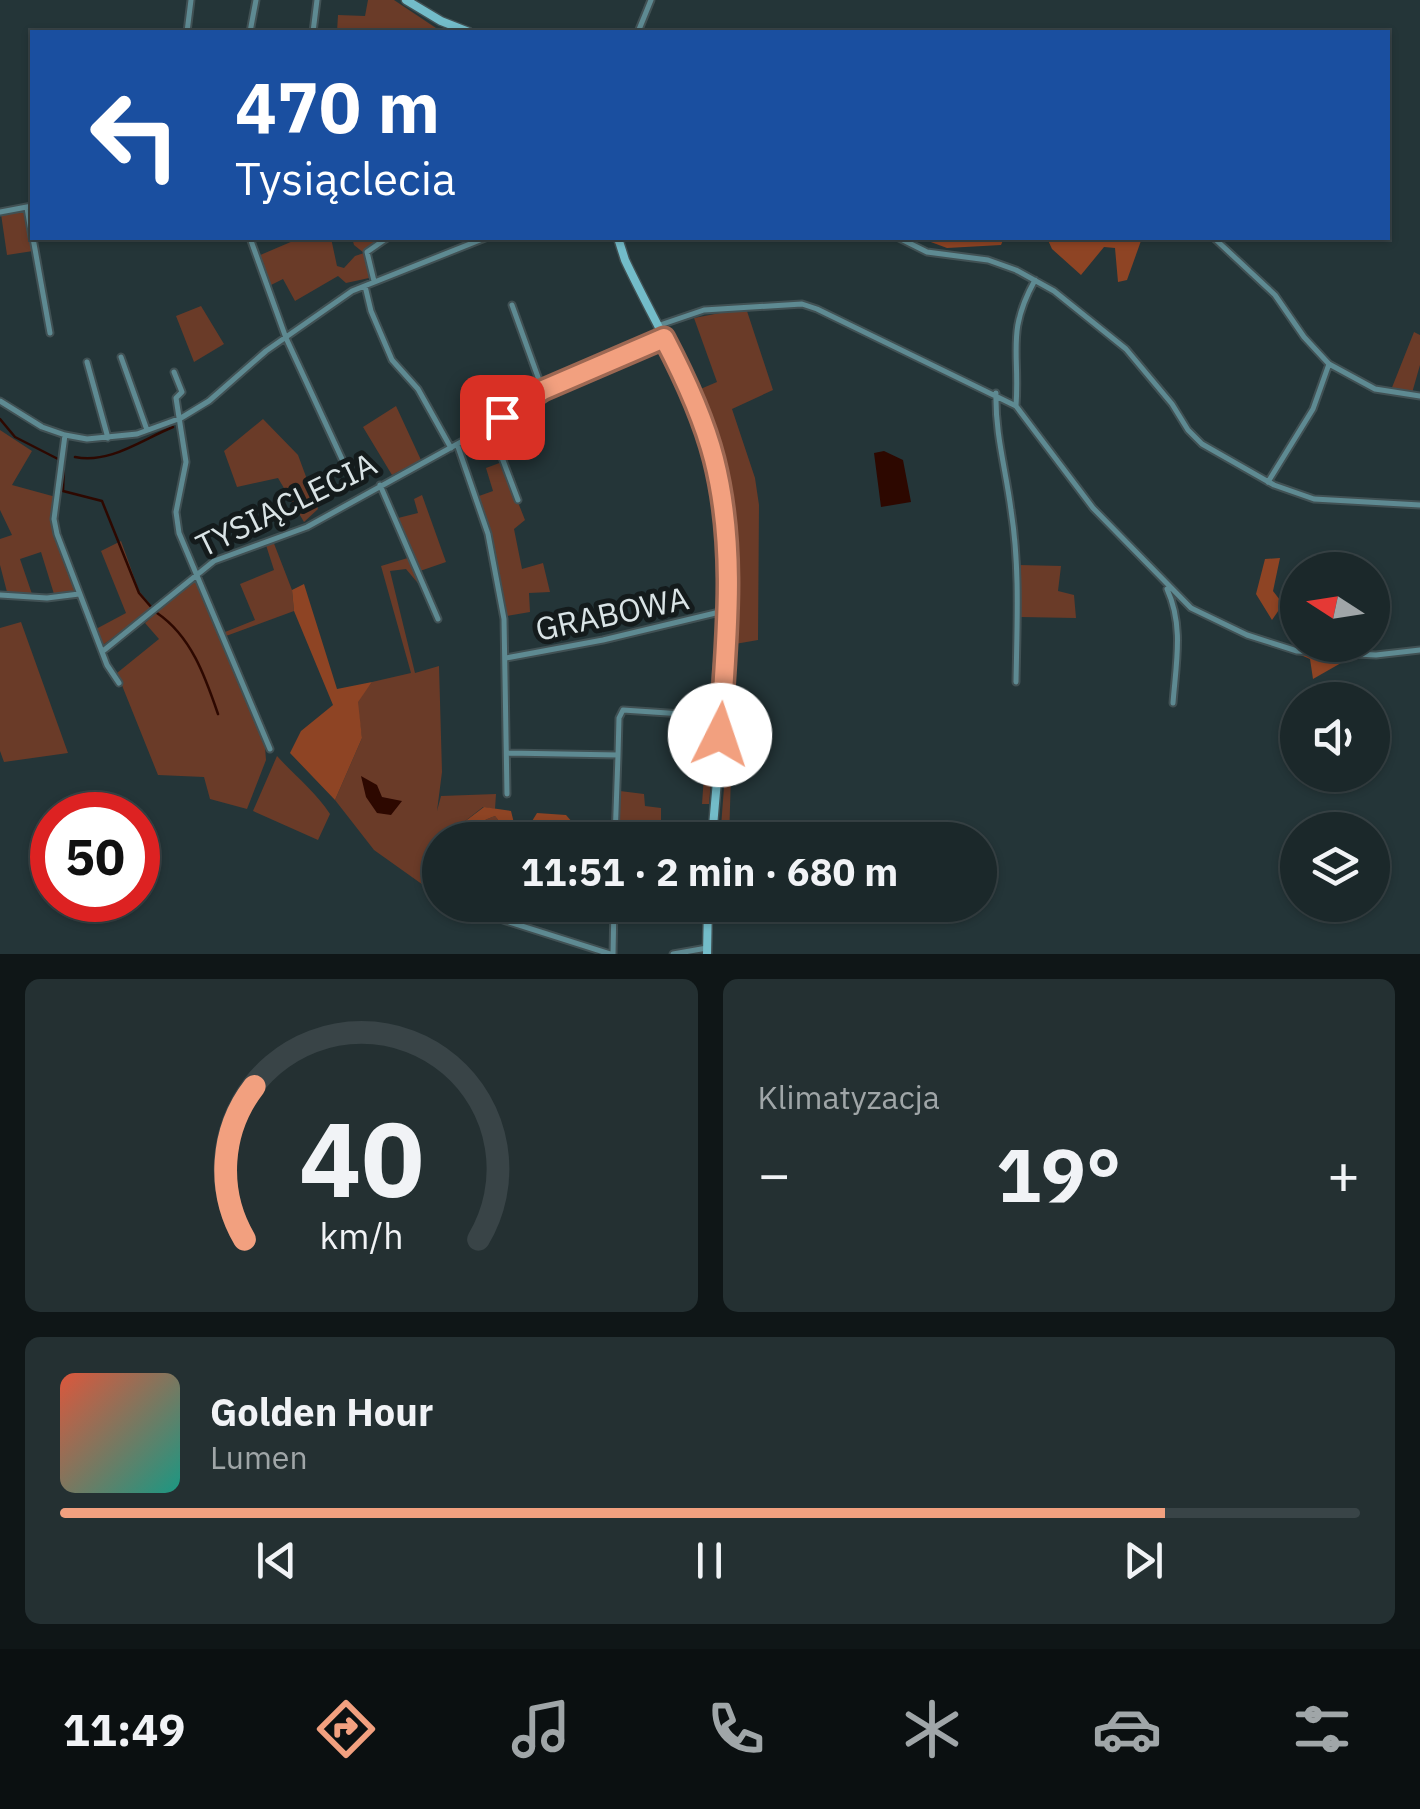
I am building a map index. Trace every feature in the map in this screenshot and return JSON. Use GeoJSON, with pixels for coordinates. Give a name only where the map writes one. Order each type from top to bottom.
{"type":"FeatureCollection","features":[{"type":"Feature","properties":{"kind":"main road"},"geometry":{"type":"LineString","coordinates":[[406,0],[448,29]]}},
{"type":"Feature","properties":{"kind":"main road"},"geometry":{"type":"LineString","coordinates":[[619,240],[698,408],[714,458],[726,532],[728,610],[713,822]]}},
{"type":"Feature","properties":{"kind":"main road"},"geometry":{"type":"LineString","coordinates":[[707,951],[708,922]]}},
{"type":"Feature","properties":{"kind":"street"},"geometry":{"type":"LineString","coordinates":[[187,30],[190,0]]}},
{"type":"Feature","properties":{"kind":"street"},"geometry":{"type":"LineString","coordinates":[[250,30],[256,0]]}},
{"type":"Feature","properties":{"kind":"street"},"geometry":{"type":"LineString","coordinates":[[313,30],[317,0]]}},
{"type":"Feature","properties":{"kind":"street"},"geometry":{"type":"LineString","coordinates":[[639,30],[651,0]]}},
{"type":"Feature","properties":{"kind":"street"},"geometry":{"type":"LineString","coordinates":[[0,212],[30,207]]}},
{"type":"Feature","properties":{"kind":"street"},"geometry":{"type":"LineString","coordinates":[[33,240],[50,333]]}},
{"type":"Feature","properties":{"kind":"street"},"geometry":{"type":"LineString","coordinates":[[251,240],[286,338],[342,459]]}},
{"type":"Feature","properties":{"kind":"street"},"geometry":{"type":"LineString","coordinates":[[374,281],[366,252],[384,240]]}},
{"type":"Feature","properties":{"kind":"street"},"geometry":{"type":"LineString","coordinates":[[0,401],[42,427],[65,435],[108,438],[147,430],[181,418],[209,401],[266,351],[352,291],[480,240]]}},
{"type":"Feature","properties":{"kind":"street"},"geometry":{"type":"LineString","coordinates":[[903,240],[928,252],[988,260],[1036,280],[1126,350],[1202,444],[1268,482],[1314,499],[1420,504]]}},
{"type":"Feature","properties":{"kind":"street"},"geometry":{"type":"LineString","coordinates":[[1216,240],[1275,296],[1329,364],[1376,388],[1420,396]]}},
{"type":"Feature","properties":{"kind":"street"},"geometry":{"type":"LineString","coordinates":[[1016,406],[1015,334],[1020,307],[1036,280]]}},
{"type":"Feature","properties":{"kind":"street","name":"GRABOWA"},"geometry":{"type":"LineString","coordinates":[[365,286],[392,360],[418,389],[454,446],[488,534],[504,619],[507,794]]}},
{"type":"Feature","properties":{"kind":"street"},"geometry":{"type":"LineString","coordinates":[[657,326],[704,310],[802,304],[1016,406],[1074,486],[1164,583],[1207,617],[1296,651],[1376,655],[1420,650]]}},
{"type":"Feature","properties":{"kind":"street"},"geometry":{"type":"LineString","coordinates":[[512,305],[543,390]]}},
{"type":"Feature","properties":{"kind":"street","name":"TYSIĄCLECIA"},"geometry":{"type":"LineString","coordinates":[[103,652],[196,572],[246,546],[307,527],[490,426],[543,390],[664,338]]}},
{"type":"Feature","properties":{"kind":"street"},"geometry":{"type":"LineString","coordinates":[[121,357],[147,430]]}},
{"type":"Feature","properties":{"kind":"street"},"geometry":{"type":"LineString","coordinates":[[87,362],[108,438]]}},
{"type":"Feature","properties":{"kind":"street"},"geometry":{"type":"LineString","coordinates":[[1268,482],[1312,408],[1329,364]]}},
{"type":"Feature","properties":{"kind":"street"},"geometry":{"type":"LineString","coordinates":[[174,372],[182,392],[176,398],[186,462],[176,512],[178,532],[270,749]]}},
{"type":"Feature","properties":{"kind":"street"},"geometry":{"type":"LineString","coordinates":[[996,394],[1018,592],[1016,682]]}},
{"type":"Feature","properties":{"kind":"street"},"geometry":{"type":"LineString","coordinates":[[490,426],[518,500]]}},
{"type":"Feature","properties":{"kind":"street"},"geometry":{"type":"LineString","coordinates":[[65,435],[54,520],[62,552],[107,665],[118,683]]}},
{"type":"Feature","properties":{"kind":"street"},"geometry":{"type":"LineString","coordinates":[[380,485],[438,619]]}},
{"type":"Feature","properties":{"kind":"street"},"geometry":{"type":"LineString","coordinates":[[1164,583],[1179,626],[1173,703]]}},
{"type":"Feature","properties":{"kind":"street"},"geometry":{"type":"LineString","coordinates":[[0,595],[47,598],[79,594]]}},
{"type":"Feature","properties":{"kind":"street","name":"GRABOWA"},"geometry":{"type":"LineString","coordinates":[[506,658],[728,610]]}},
{"type":"Feature","properties":{"kind":"street"},"geometry":{"type":"LineString","coordinates":[[616,822],[619,718],[624,710],[712,716],[717,664],[725,664]]}},
{"type":"Feature","properties":{"kind":"street"},"geometry":{"type":"LineString","coordinates":[[507,753],[618,755]]}},
{"type":"Feature","properties":{"kind":"street"},"geometry":{"type":"LineString","coordinates":[[507,922],[611,954],[613,922]]}},
{"type":"Feature","properties":{"kind":"street"},"geometry":{"type":"LineString","coordinates":[[673,954],[707,951]]}},
{"type":"Feature","properties":{"kind":"shaded area"},"geometry":{"type":"Polygon","coordinates":[[[368,0],[394,0],[439,30],[337,30],[338,15],[365,16],[368,0]]]}},
{"type":"Feature","properties":{"kind":"shaded area"},"geometry":{"type":"Polygon","coordinates":[[[25,211],[33,251],[7,255],[1,214],[25,211]]]}},
{"type":"Feature","properties":{"kind":"shaded area"},"geometry":{"type":"Polygon","coordinates":[[[295,240],[331,240],[337,266],[344,268],[364,253],[353,240],[381,240],[365,252],[369,278],[346,283],[338,276],[295,301],[283,279],[269,286],[258,256],[295,240]]]}},
{"type":"Feature","properties":{"kind":"shaded area"},"geometry":{"type":"Polygon","coordinates":[[[925,240],[1003,240],[1001,245],[947,248],[925,240]]]}},
{"type":"Feature","properties":{"kind":"shaded area"},"geometry":{"type":"Polygon","coordinates":[[[1048,240],[1141,240],[1127,280],[1118,282],[1115,248],[1104,247],[1081,275],[1052,249],[1048,240]]]}},
{"type":"Feature","properties":{"kind":"shaded area"},"geometry":{"type":"Polygon","coordinates":[[[201,306],[224,344],[194,362],[176,316],[201,306]]]}},
{"type":"Feature","properties":{"kind":"shaded area"},"geometry":{"type":"Polygon","coordinates":[[[746,308],[773,390],[732,409],[755,478],[759,505],[758,640],[735,644],[730,822],[721,822],[735,643],[736,545],[733,510],[717,441],[698,390],[717,382],[694,318],[746,308]]]}},
{"type":"Feature","properties":{"kind":"shaded area"},"geometry":{"type":"Polygon","coordinates":[[[1414,332],[1420,335],[1420,365],[1412,393],[1391,390],[1414,332]]]}},
{"type":"Feature","properties":{"kind":"shaded area"},"geometry":{"type":"Polygon","coordinates":[[[396,406],[421,460],[392,475],[363,427],[396,406]]]}},
{"type":"Feature","properties":{"kind":"shaded area"},"geometry":{"type":"Polygon","coordinates":[[[263,419],[298,455],[318,509],[304,522],[278,478],[237,487],[224,451],[263,419]]]}},
{"type":"Feature","properties":{"kind":"shaded area"},"geometry":{"type":"Polygon","coordinates":[[[0,430],[32,451],[12,485],[56,497],[56,534],[77,592],[54,594],[41,552],[20,559],[32,594],[7,592],[0,565],[0,539],[12,535],[0,510],[0,430]]]}},
{"type":"Feature","properties":{"kind":"shaded area"},"geometry":{"type":"Polygon","coordinates":[[[884,451],[903,460],[911,502],[881,507],[874,453],[884,451]]]}},
{"type":"Feature","properties":{"kind":"shaded area"},"geometry":{"type":"Polygon","coordinates":[[[502,462],[525,520],[514,529],[522,569],[543,563],[550,592],[529,593],[530,612],[507,616],[492,535],[479,496],[493,491],[486,468],[502,462]]]}},
{"type":"Feature","properties":{"kind":"shaded area"},"geometry":{"type":"Polygon","coordinates":[[[422,495],[446,562],[420,571],[427,594],[406,569],[390,571],[415,673],[439,666],[442,772],[437,811],[441,796],[496,794],[495,809],[483,807],[464,822],[422,822],[422,884],[374,850],[335,800],[362,738],[357,702],[372,682],[411,673],[381,566],[411,557],[398,518],[418,513],[414,499],[422,495]]]}},
{"type":"Feature","properties":{"kind":"shaded area"},"geometry":{"type":"Polygon","coordinates":[[[121,541],[139,591],[153,608],[103,645],[96,629],[126,613],[101,551],[121,541]]]}},
{"type":"Feature","properties":{"kind":"shaded area"},"geometry":{"type":"Polygon","coordinates":[[[273,541],[292,590],[294,611],[226,636],[225,632],[255,620],[240,584],[274,570],[265,542],[273,541]]]}},
{"type":"Feature","properties":{"kind":"shaded area"},"geometry":{"type":"Polygon","coordinates":[[[1280,558],[1273,591],[1280,600],[1280,608],[1272,620],[1256,594],[1265,559],[1280,558]]]}},
{"type":"Feature","properties":{"kind":"shaded area"},"geometry":{"type":"Polygon","coordinates":[[[1019,565],[1061,566],[1058,591],[1074,595],[1076,618],[1021,617],[1019,565]]]}},
{"type":"Feature","properties":{"kind":"shaded area"},"geometry":{"type":"Polygon","coordinates":[[[192,580],[197,580],[265,747],[266,760],[247,809],[210,799],[204,777],[158,775],[117,673],[159,639],[145,623],[192,580]]]}},
{"type":"Feature","properties":{"kind":"shaded area"},"geometry":{"type":"Polygon","coordinates":[[[304,584],[337,689],[372,682],[358,702],[362,738],[335,800],[290,753],[301,731],[333,705],[294,611],[292,590],[304,584]]]}},
{"type":"Feature","properties":{"kind":"shaded area"},"geometry":{"type":"Polygon","coordinates":[[[21,622],[68,753],[4,762],[0,751],[0,628],[21,622]]]}},
{"type":"Feature","properties":{"kind":"shaded area"},"geometry":{"type":"Polygon","coordinates":[[[1310,662],[1343,662],[1313,679],[1310,662]]]}},
{"type":"Feature","properties":{"kind":"shaded area"},"geometry":{"type":"Polygon","coordinates":[[[720,675],[709,804],[702,804],[708,720],[714,717],[720,675]]]}},
{"type":"Feature","properties":{"kind":"shaded area"},"geometry":{"type":"Polygon","coordinates":[[[277,756],[330,814],[318,840],[253,811],[277,756]]]}},
{"type":"Feature","properties":{"kind":"shaded area"},"geometry":{"type":"Polygon","coordinates":[[[361,776],[377,785],[382,797],[402,801],[391,815],[377,813],[366,797],[361,776]]]}},
{"type":"Feature","properties":{"kind":"shaded area"},"geometry":{"type":"Polygon","coordinates":[[[620,791],[644,794],[645,806],[661,808],[661,822],[618,822],[620,791]]]}},
{"type":"Feature","properties":{"kind":"shaded area"},"geometry":{"type":"Polygon","coordinates":[[[484,807],[511,811],[514,822],[500,822],[495,816],[483,822],[464,822],[484,807]]]}},
{"type":"Feature","properties":{"kind":"shaded area"},"geometry":{"type":"Polygon","coordinates":[[[537,813],[566,815],[572,822],[531,822],[537,813]]]}},
{"type":"Feature","properties":{"kind":"waterway"},"geometry":{"type":"LineString","coordinates":[[0,419],[15,437],[58,459]]}},
{"type":"Feature","properties":{"kind":"waterway"},"geometry":{"type":"LineString","coordinates":[[75,457],[113,454],[173,427]]}},
{"type":"Feature","properties":{"kind":"waterway"},"geometry":{"type":"LineString","coordinates":[[64,459],[63,491],[102,501],[139,593],[152,608]]}},
{"type":"Feature","properties":{"kind":"waterway"},"geometry":{"type":"LineString","coordinates":[[157,613],[188,645],[218,714]]}},
{"type":"Feature","properties":{"kind":"route"},"geometry":{"type":"LineString","coordinates":[[502,417],[543,390],[664,338],[698,408],[720,489],[726,532],[728,610],[720,735]]}}]}
